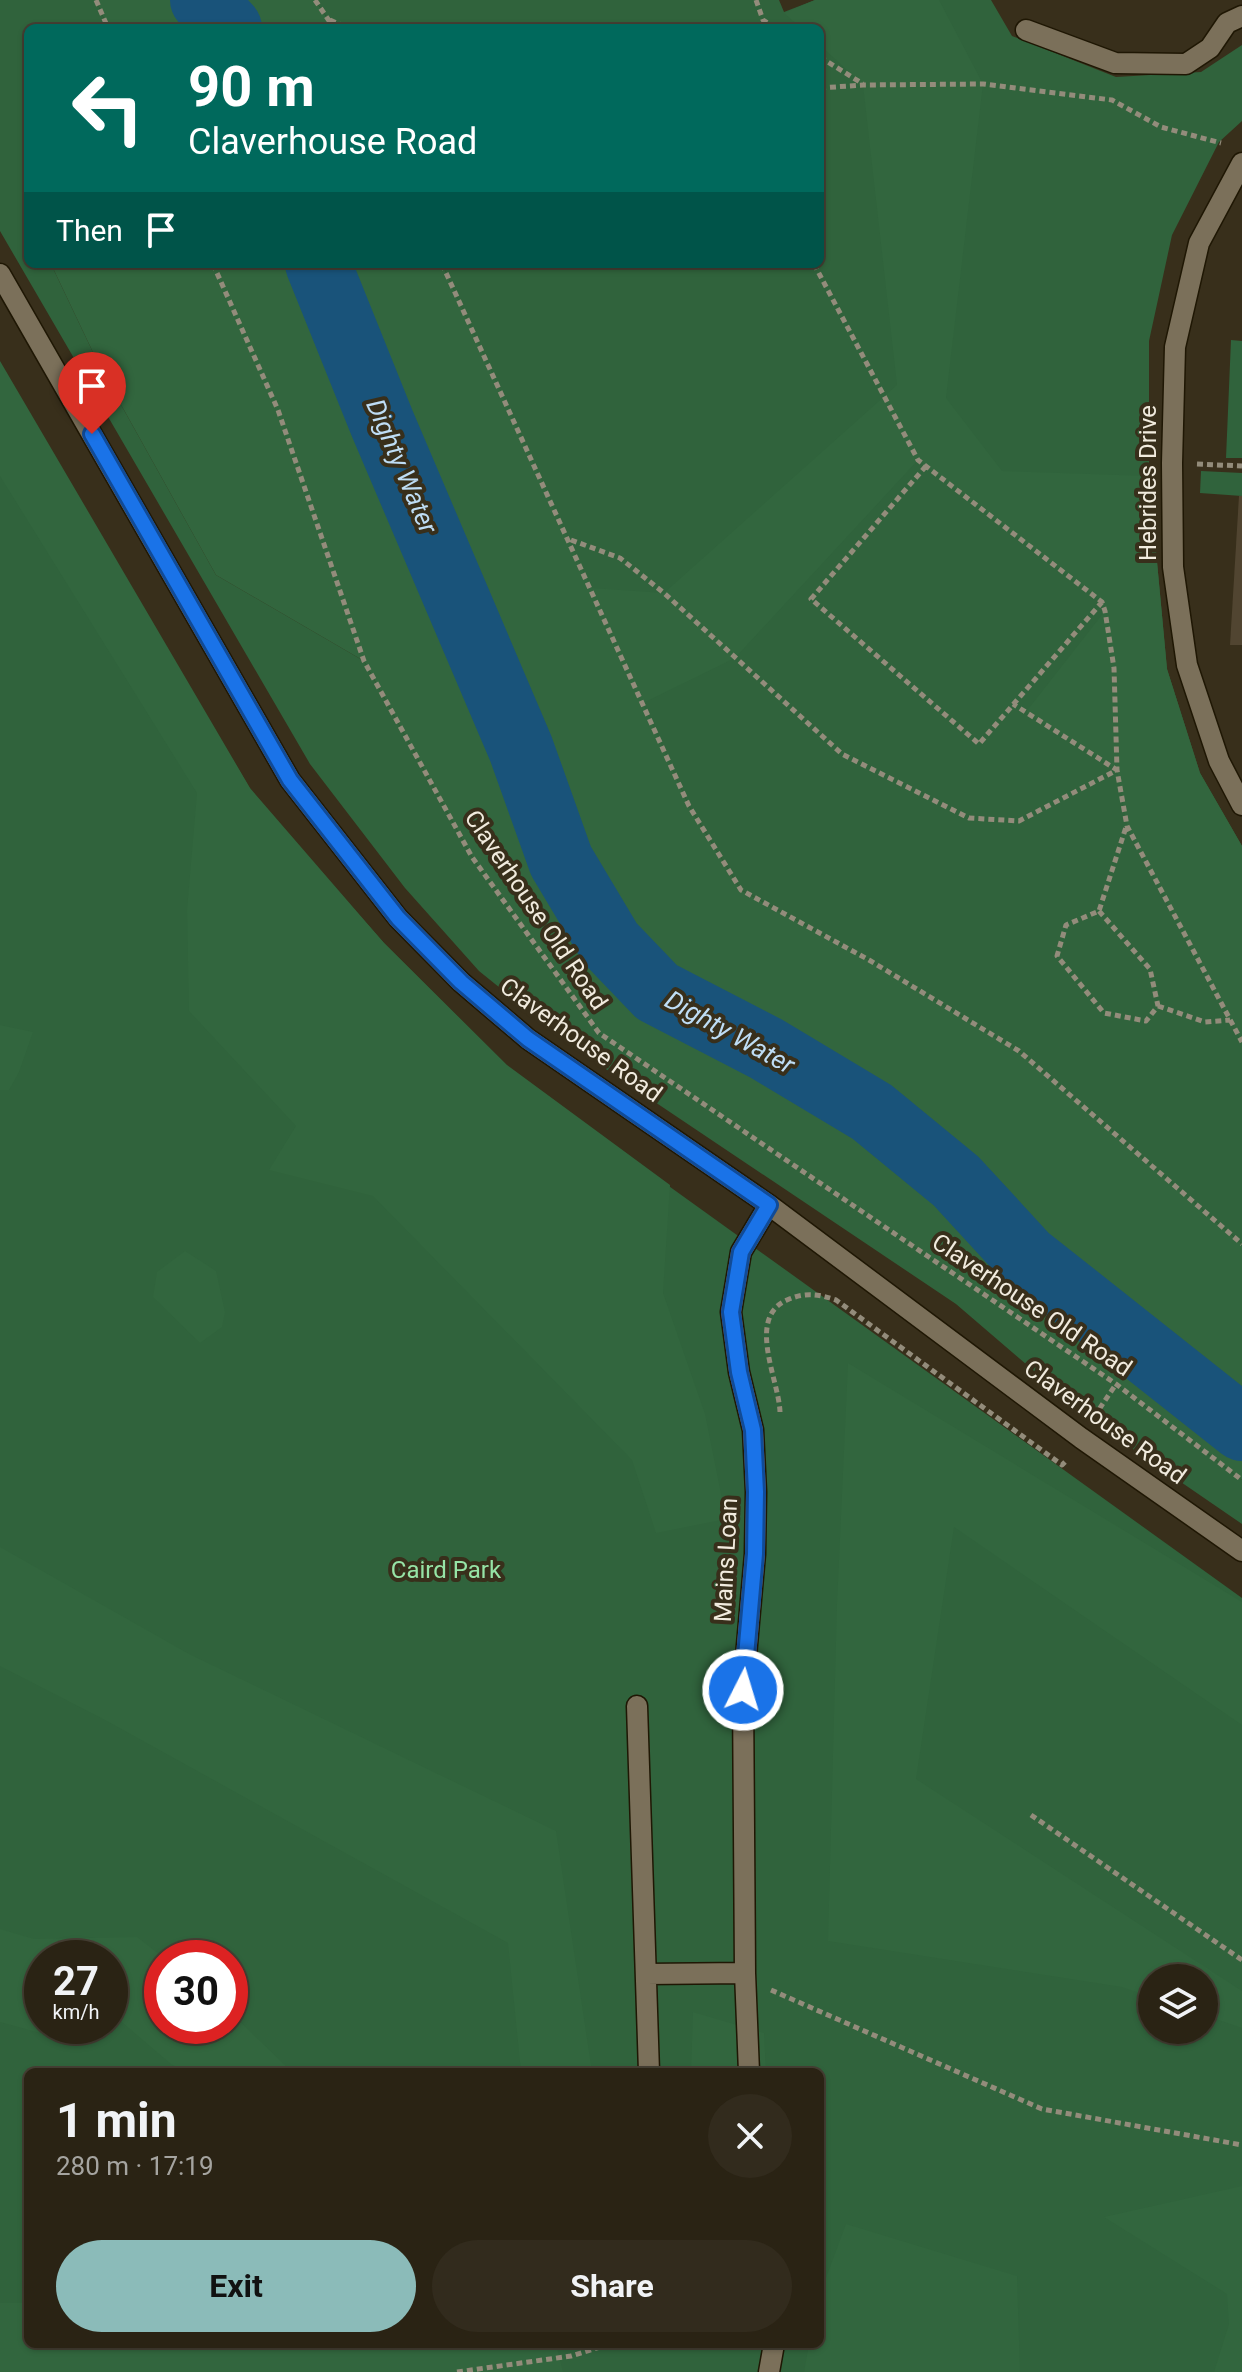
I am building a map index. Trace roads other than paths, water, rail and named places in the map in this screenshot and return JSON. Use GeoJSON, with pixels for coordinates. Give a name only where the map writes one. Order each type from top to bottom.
{"type":"FeatureCollection","features":[{"type":"Feature","properties":{"kind":"street"},"geometry":{"type":"LineString","coordinates":[[1026,30],[1115,63],[1186,64],[1210,48],[1227,23],[1242,16]]}},
{"type":"Feature","properties":{"kind":"street","name":"Hebrides Drive"},"geometry":{"type":"LineString","coordinates":[[1242,163],[1199,243],[1175,347],[1172,463],[1173,567],[1187,665],[1219,761],[1242,805]]}},
{"type":"Feature","properties":{"kind":"street","name":"Claverhouse Road"},"geometry":{"type":"LineString","coordinates":[[0,274],[290,780],[398,918],[461,982],[528,1039],[769,1205],[1081,1438],[1242,1551]]}},
{"type":"Feature","properties":{"kind":"street","name":"Mains Loan"},"geometry":{"type":"LineString","coordinates":[[749,2068],[743,1690],[755,1554],[756,1492],[753,1430],[739,1372],[731,1312],[741,1252],[769,1205]]}},
{"type":"Feature","properties":{"kind":"street"},"geometry":{"type":"LineString","coordinates":[[637,1706],[649,2068]]}},
{"type":"Feature","properties":{"kind":"street"},"geometry":{"type":"LineString","coordinates":[[646,1974],[745,1973]]}},
{"type":"Feature","properties":{"kind":"street"},"geometry":{"type":"LineString","coordinates":[[769,2372],[773,2348]]}},
{"type":"Feature","properties":{"kind":"waterway","name":"Dighty Water"},"geometry":{"type":"LineString","coordinates":[[203,0],[225,24]]}},
{"type":"Feature","properties":{"kind":"waterway","name":"Dighty Water"},"geometry":{"type":"LineString","coordinates":[[320,268],[521,749],[561,861],[610,943],[657,992],[767,1049],[872,1112],[956,1181],[1026,1257],[1242,1428]]}},
{"type":"Feature","properties":{"kind":"park label","name":"Caird Park"},"geometry":{"type":"Point","coordinates":[446,1570]}}]}
